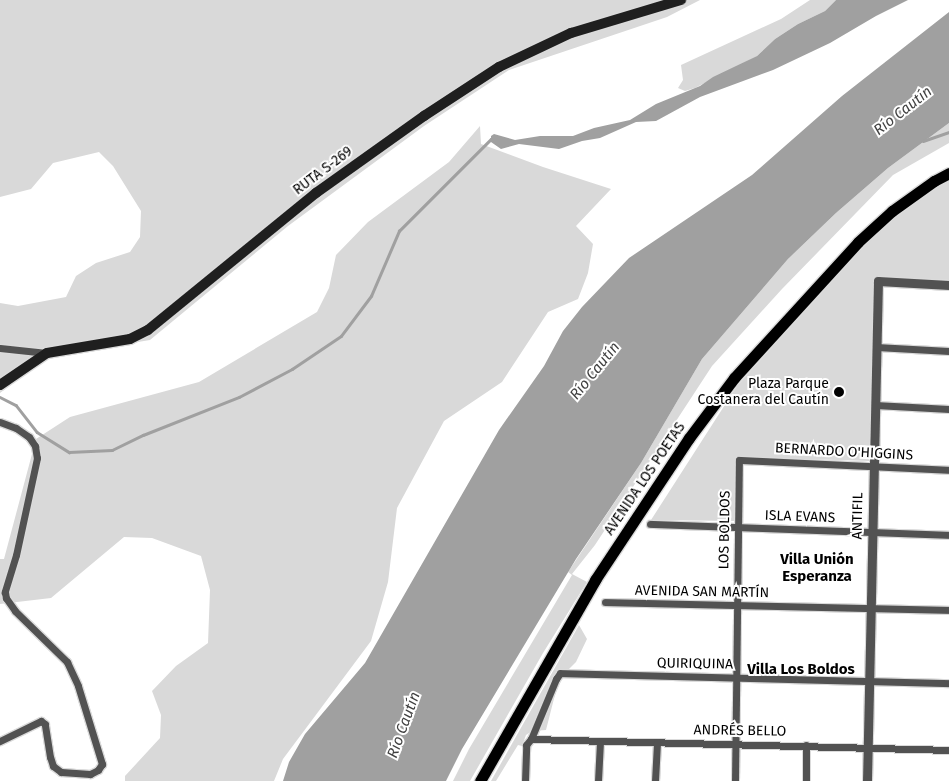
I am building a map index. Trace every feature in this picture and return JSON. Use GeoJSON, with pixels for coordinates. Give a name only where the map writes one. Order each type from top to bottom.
{"type":"FeatureCollection","features":[{"type":"Feature","properties":{"kind":"main road","name":"RUTA S-269"},"geometry":{"type":"LineString","coordinates":[[0,385],[31,362],[47,353],[124,340],[142,334],[324,187],[424,116],[499,67],[571,34],[681,0]]}},
{"type":"Feature","properties":{"kind":"main road","name":"AVENIDA LOS POETAS"},"geometry":{"type":"LineString","coordinates":[[480,781],[595,580],[689,438],[734,378],[858,242],[892,211],[934,181],[949,173]]}},
{"type":"Feature","properties":{"kind":"street","name":"ANTIFIL"},"geometry":{"type":"LineString","coordinates":[[867,781],[866,747],[878,282],[949,285]]}},
{"type":"Feature","properties":{"kind":"street"},"geometry":{"type":"LineString","coordinates":[[0,348],[47,353]]}},
{"type":"Feature","properties":{"kind":"street"},"geometry":{"type":"LineString","coordinates":[[876,348],[949,351]]}},
{"type":"Feature","properties":{"kind":"street"},"geometry":{"type":"LineString","coordinates":[[875,404],[949,408]]}},
{"type":"Feature","properties":{"kind":"street"},"geometry":{"type":"LineString","coordinates":[[0,422],[16,428],[29,438],[34,446],[37,458],[16,555],[5,592],[6,598],[15,611],[67,662],[78,686],[102,764],[98,770],[90,774],[61,772],[53,766],[45,724],[41,721],[0,741]]}},
{"type":"Feature","properties":{"kind":"street","name":"BERNARDO O'HIGGINS"},"geometry":{"type":"LineString","coordinates":[[738,460],[949,470]]}},
{"type":"Feature","properties":{"kind":"street","name":"LOS BOLDOS"},"geometry":{"type":"LineString","coordinates":[[735,781],[738,460]]}},
{"type":"Feature","properties":{"kind":"street","name":"ISLA EVANS"},"geometry":{"type":"LineString","coordinates":[[650,524],[949,535]]}},
{"type":"Feature","properties":{"kind":"street","name":"AVENIDA SAN MARTÍN"},"geometry":{"type":"LineString","coordinates":[[605,602],[949,610]]}},
{"type":"Feature","properties":{"kind":"street","name":"QUIRIQUINA"},"geometry":{"type":"LineString","coordinates":[[531,739],[556,679],[560,674],[949,683]]}},
{"type":"Feature","properties":{"kind":"street"},"geometry":{"type":"LineString","coordinates":[[525,781],[526,745],[531,739]]}},
{"type":"Feature","properties":{"kind":"street","name":"ANDRÉS BELLO"},"geometry":{"type":"LineString","coordinates":[[531,739],[949,750]]}},
{"type":"Feature","properties":{"kind":"street"},"geometry":{"type":"LineString","coordinates":[[598,781],[600,741]]}},
{"type":"Feature","properties":{"kind":"street"},"geometry":{"type":"LineString","coordinates":[[655,781],[657,742]]}},
{"type":"Feature","properties":{"kind":"street"},"geometry":{"type":"LineString","coordinates":[[806,746],[806,781]]}},
{"type":"Feature","properties":{"kind":"shaded area"},"geometry":{"type":"Polygon","coordinates":[[[0,0],[700,0],[667,17],[509,70],[424,126],[288,226],[150,340],[47,357],[0,393],[0,303],[18,306],[66,297],[76,276],[96,263],[130,252],[140,237],[141,211],[113,166],[99,152],[53,163],[31,189],[0,197],[0,0]]]}},
{"type":"Feature","properties":{"kind":"shaded area"},"geometry":{"type":"Polygon","coordinates":[[[810,0],[836,0],[825,11],[798,24],[775,39],[757,56],[695,88],[685,91],[678,88],[683,80],[681,65],[781,19],[810,0]]]}},
{"type":"Feature","properties":{"kind":"shaded area"},"geometry":{"type":"Polygon","coordinates":[[[949,123],[949,143],[893,175],[782,289],[712,366],[595,545],[572,574],[587,582],[543,653],[470,781],[453,781],[469,749],[572,575],[568,572],[641,463],[702,359],[788,259],[836,213],[888,168],[949,123]]]}},
{"type":"Feature","properties":{"kind":"shaded area"},"geometry":{"type":"Polygon","coordinates":[[[480,126],[481,144],[611,189],[576,226],[593,244],[588,273],[578,299],[548,312],[502,382],[444,421],[397,508],[388,582],[371,641],[283,759],[274,781],[125,781],[125,776],[160,738],[161,715],[152,691],[176,666],[208,643],[210,590],[201,556],[152,538],[124,537],[51,598],[0,604],[0,559],[4,559],[36,439],[70,417],[199,382],[317,312],[329,288],[336,255],[368,222],[449,162],[480,126]]]}},
{"type":"Feature","properties":{"kind":"shaded area"},"geometry":{"type":"Polygon","coordinates":[[[949,178],[949,280],[877,277],[870,461],[736,457],[737,521],[651,520],[737,386],[856,254],[861,245],[896,214],[949,178]]]}},
{"type":"Feature","properties":{"kind":"shaded area"},"geometry":{"type":"Polygon","coordinates":[[[579,625],[587,639],[576,662],[559,679],[546,730],[532,731],[526,735],[522,746],[518,745],[496,781],[491,781],[579,625]]]}},
{"type":"Feature","properties":{"kind":"water"},"geometry":{"type":"Polygon","coordinates":[[[836,0],[908,0],[830,43],[773,70],[700,97],[656,121],[636,122],[600,138],[582,141],[559,149],[519,144],[501,149],[491,142],[491,136],[494,134],[515,140],[540,136],[573,136],[594,128],[630,120],[656,104],[700,86],[713,77],[757,56],[775,39],[798,24],[825,11],[836,0]]]}},
{"type":"Feature","properties":{"kind":"water","name":"Río Cautín"},"geometry":{"type":"Polygon","coordinates":[[[949,12],[949,123],[888,168],[836,213],[788,259],[702,359],[641,463],[576,559],[462,749],[446,781],[283,781],[289,762],[305,734],[365,663],[499,430],[544,366],[563,331],[582,307],[629,258],[752,175],[842,96],[949,12]]]}},
{"type":"Feature","properties":{"kind":"waterway"},"geometry":{"type":"LineString","coordinates":[[923,141],[949,132]]}},
{"type":"Feature","properties":{"kind":"waterway"},"geometry":{"type":"LineString","coordinates":[[0,397],[16,405],[37,432],[69,452],[112,450],[143,435],[239,397],[292,369],[341,336],[371,296],[399,231],[491,139],[495,140]]}},
{"type":"Feature","properties":{"kind":"place","name":"Plaza Parque Costanera del Cautín"},"geometry":{"type":"Point","coordinates":[839,392]}},
{"type":"Feature","properties":{"kind":"district","name":"Villa Unión Esperanza"},"geometry":{"type":"Point","coordinates":[817,568]}},
{"type":"Feature","properties":{"kind":"district","name":"Villa Los Boldos"},"geometry":{"type":"Point","coordinates":[801,670]}}]}
